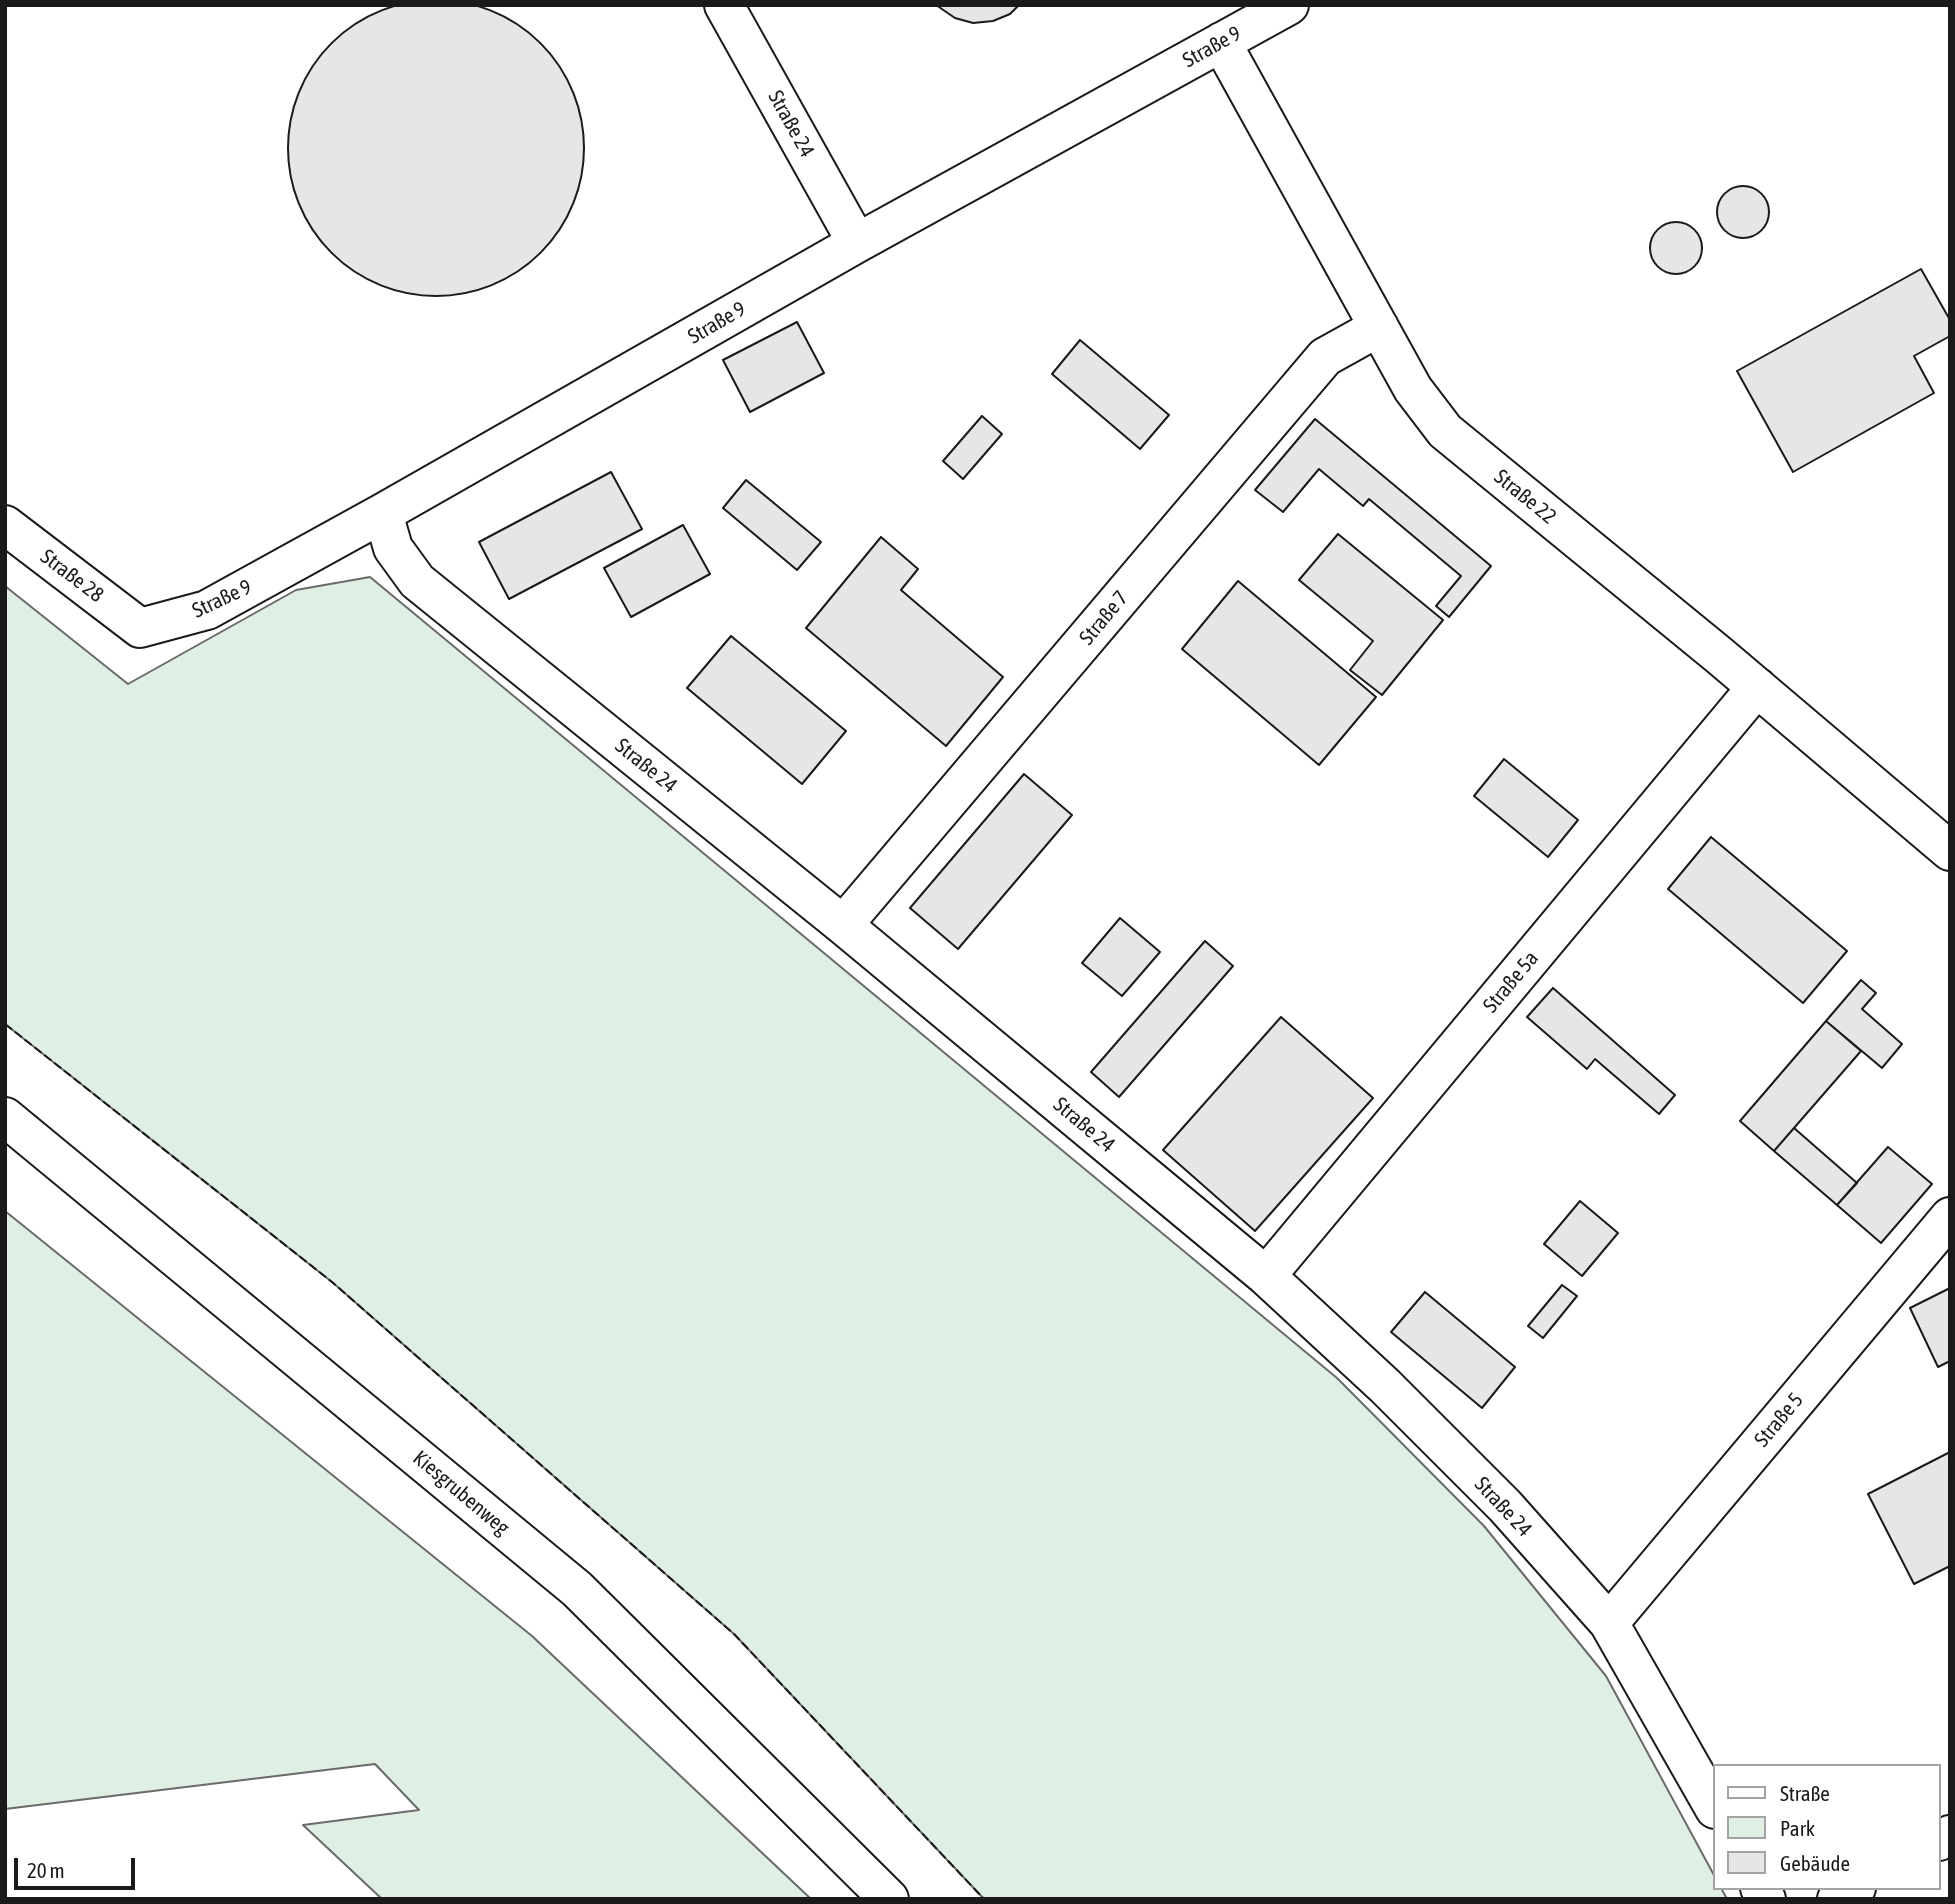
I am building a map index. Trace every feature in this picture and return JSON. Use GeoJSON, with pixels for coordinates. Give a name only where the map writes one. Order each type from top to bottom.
{"type":"FeatureCollection","features":[{"type":"Feature","properties":{"kind":"main road","name":"Straße 24"},"geometry":{"type":"LineString","coordinates":[[724,5],[857,243]]}},
{"type":"Feature","properties":{"kind":"main road","name":"Straße 9"},"geometry":{"type":"LineString","coordinates":[[140,628],[206,610],[383,513],[857,243],[1289,5]]}},
{"type":"Feature","properties":{"kind":"main road","name":"Straße 22"},"geometry":{"type":"LineString","coordinates":[[1221,42],[1413,389],[1445,431],[1757,687],[1950,851]]}},
{"type":"Feature","properties":{"kind":"main road","name":"Straße 7"},"geometry":{"type":"LineString","coordinates":[[844,925],[1325,357],[1378,327]]}},
{"type":"Feature","properties":{"kind":"main road","name":"Straße 24"},"geometry":{"type":"LineString","coordinates":[[383,513],[393,548],[417,581],[844,925],[1266,1276],[1385,1386],[1486,1488],[1609,1623],[1714,1807]]}},
{"type":"Feature","properties":{"kind":"main road","name":"Straße 28"},"geometry":{"type":"LineString","coordinates":[[5,525],[140,628]]}},
{"type":"Feature","properties":{"kind":"main road","name":"Straße 5a"},"geometry":{"type":"LineString","coordinates":[[1266,1276],[1757,687]]}},
{"type":"Feature","properties":{"kind":"main road","name":"Kiesgrubenweg"},"geometry":{"type":"LineString","coordinates":[[5,1118],[577,1589],[890,1899]]}},
{"type":"Feature","properties":{"kind":"main road","name":"Straße 5"},"geometry":{"type":"LineString","coordinates":[[1609,1623],[1950,1217]]}},
{"type":"Feature","properties":{"kind":"main road"},"geometry":{"type":"LineString","coordinates":[[1837,1899],[1853,1890]]}},
{"type":"Feature","properties":{"kind":"green space"},"geometry":{"type":"Polygon","coordinates":[[[370,577],[1337,1378],[1484,1526],[1606,1676],[1714,1875],[1714,1890],[1722,1890],[1727,1899],[984,1899],[734,1634],[332,1282],[5,1024],[5,586],[128,684],[296,590],[370,577]]]}},
{"type":"Feature","properties":{"kind":"green space"},"geometry":{"type":"Polygon","coordinates":[[[5,1211],[532,1636],[811,1899],[382,1899],[303,1825],[419,1810],[375,1764],[5,1809],[5,1211]]]}},
{"type":"Feature","properties":{"kind":"building"},"geometry":{"type":"Polygon","coordinates":[[[421,0],[451,0],[479,6],[506,17],[530,33],[551,54],[567,78],[578,105],[584,148],[578,191],[567,218],[551,242],[530,263],[506,279],[479,290],[451,296],[421,296],[393,290],[366,279],[342,263],[321,242],[305,218],[294,191],[288,163],[288,133],[294,105],[305,78],[321,54],[342,33],[366,17],[393,6],[421,0]]]}},
{"type":"Feature","properties":{"kind":"building"},"geometry":{"type":"Polygon","coordinates":[[[936,5],[1019,5],[1010,14],[993,21],[973,23],[955,18],[936,5]]]}},
{"type":"Feature","properties":{"kind":"building"},"geometry":{"type":"Polygon","coordinates":[[[1743,186],[1762,193],[1769,212],[1762,231],[1743,238],[1724,231],[1717,212],[1724,193],[1743,186]]]}},
{"type":"Feature","properties":{"kind":"building"},"geometry":{"type":"Polygon","coordinates":[[[1676,222],[1695,229],[1702,248],[1695,267],[1676,274],[1657,267],[1650,248],[1657,229],[1676,222]]]}},
{"type":"Feature","properties":{"kind":"building"},"geometry":{"type":"Polygon","coordinates":[[[1921,269],[1950,320],[1950,336],[1914,356],[1934,393],[1793,472],[1737,371],[1921,269]]]}},
{"type":"Feature","properties":{"kind":"building"},"geometry":{"type":"Polygon","coordinates":[[[797,322],[824,373],[750,412],[723,360],[797,322]]]}},
{"type":"Feature","properties":{"kind":"building"},"geometry":{"type":"Polygon","coordinates":[[[1080,340],[1169,415],[1140,449],[1052,374],[1080,340]]]}},
{"type":"Feature","properties":{"kind":"building"},"geometry":{"type":"Polygon","coordinates":[[[982,416],[1002,434],[963,479],[943,461],[982,416]]]}},
{"type":"Feature","properties":{"kind":"building"},"geometry":{"type":"Polygon","coordinates":[[[1315,419],[1491,566],[1449,617],[1436,606],[1461,576],[1369,499],[1363,506],[1319,469],[1283,512],[1255,490],[1315,419]]]}},
{"type":"Feature","properties":{"kind":"building"},"geometry":{"type":"Polygon","coordinates":[[[611,472],[642,529],[509,599],[479,542],[611,472]]]}},
{"type":"Feature","properties":{"kind":"building"},"geometry":{"type":"Polygon","coordinates":[[[746,480],[821,542],[797,570],[723,508],[746,480]]]}},
{"type":"Feature","properties":{"kind":"building"},"geometry":{"type":"Polygon","coordinates":[[[683,525],[710,574],[631,617],[604,568],[683,525]]]}},
{"type":"Feature","properties":{"kind":"building"},"geometry":{"type":"Polygon","coordinates":[[[1338,534],[1443,620],[1382,695],[1350,670],[1373,641],[1299,580],[1338,534]]]}},
{"type":"Feature","properties":{"kind":"building"},"geometry":{"type":"Polygon","coordinates":[[[881,537],[918,569],[901,590],[1003,677],[946,746],[806,628],[881,537]]]}},
{"type":"Feature","properties":{"kind":"building"},"geometry":{"type":"Polygon","coordinates":[[[1238,581],[1376,697],[1319,765],[1182,649],[1238,581]]]}},
{"type":"Feature","properties":{"kind":"building"},"geometry":{"type":"Polygon","coordinates":[[[731,636],[846,731],[802,784],[687,688],[731,636]]]}},
{"type":"Feature","properties":{"kind":"building"},"geometry":{"type":"Polygon","coordinates":[[[1504,759],[1578,820],[1548,857],[1474,796],[1504,759]]]}},
{"type":"Feature","properties":{"kind":"building"},"geometry":{"type":"Polygon","coordinates":[[[1024,774],[1072,815],[958,949],[910,908],[1024,774]]]}},
{"type":"Feature","properties":{"kind":"building"},"geometry":{"type":"Polygon","coordinates":[[[1711,837],[1847,951],[1803,1003],[1668,889],[1711,837]]]}},
{"type":"Feature","properties":{"kind":"building"},"geometry":{"type":"Polygon","coordinates":[[[1120,918],[1160,952],[1122,996],[1082,963],[1120,918]]]}},
{"type":"Feature","properties":{"kind":"building"},"geometry":{"type":"Polygon","coordinates":[[[1205,941],[1233,966],[1119,1097],[1091,1072],[1205,941]]]}},
{"type":"Feature","properties":{"kind":"building"},"geometry":{"type":"Polygon","coordinates":[[[1861,980],[1876,993],[1862,1009],[1902,1044],[1882,1068],[1826,1021],[1861,980]]]}},
{"type":"Feature","properties":{"kind":"building"},"geometry":{"type":"Polygon","coordinates":[[[1553,988],[1675,1095],[1659,1114],[1595,1059],[1587,1069],[1527,1017],[1553,988]]]}},
{"type":"Feature","properties":{"kind":"building"},"geometry":{"type":"Polygon","coordinates":[[[1281,1017],[1373,1098],[1255,1231],[1163,1150],[1281,1017]]]}},
{"type":"Feature","properties":{"kind":"building"},"geometry":{"type":"Polygon","coordinates":[[[1826,1021],[1861,1051],[1774,1151],[1740,1121],[1826,1021]]]}},
{"type":"Feature","properties":{"kind":"building"},"geometry":{"type":"Polygon","coordinates":[[[1794,1128],[1857,1183],[1837,1205],[1774,1151],[1794,1128]]]}},
{"type":"Feature","properties":{"kind":"building"},"geometry":{"type":"Polygon","coordinates":[[[1888,1147],[1932,1184],[1881,1243],[1837,1205],[1888,1147]]]}},
{"type":"Feature","properties":{"kind":"building"},"geometry":{"type":"Polygon","coordinates":[[[1580,1201],[1618,1233],[1582,1276],[1544,1244],[1580,1201]]]}},
{"type":"Feature","properties":{"kind":"building"},"geometry":{"type":"Polygon","coordinates":[[[1562,1285],[1577,1296],[1543,1338],[1528,1326],[1562,1285]]]}},
{"type":"Feature","properties":{"kind":"building"},"geometry":{"type":"Polygon","coordinates":[[[1950,1288],[1950,1361],[1938,1367],[1910,1308],[1950,1288]]]}},
{"type":"Feature","properties":{"kind":"building"},"geometry":{"type":"Polygon","coordinates":[[[1425,1292],[1515,1367],[1482,1408],[1391,1332],[1425,1292]]]}},
{"type":"Feature","properties":{"kind":"building"},"geometry":{"type":"Polygon","coordinates":[[[1950,1452],[1950,1566],[1914,1584],[1868,1494],[1950,1452]]]}},
{"type":"Feature","properties":{"kind":"fence"},"geometry":{"type":"LineString","coordinates":[[5,1024],[332,1282],[734,1634],[984,1899]]}}]}
